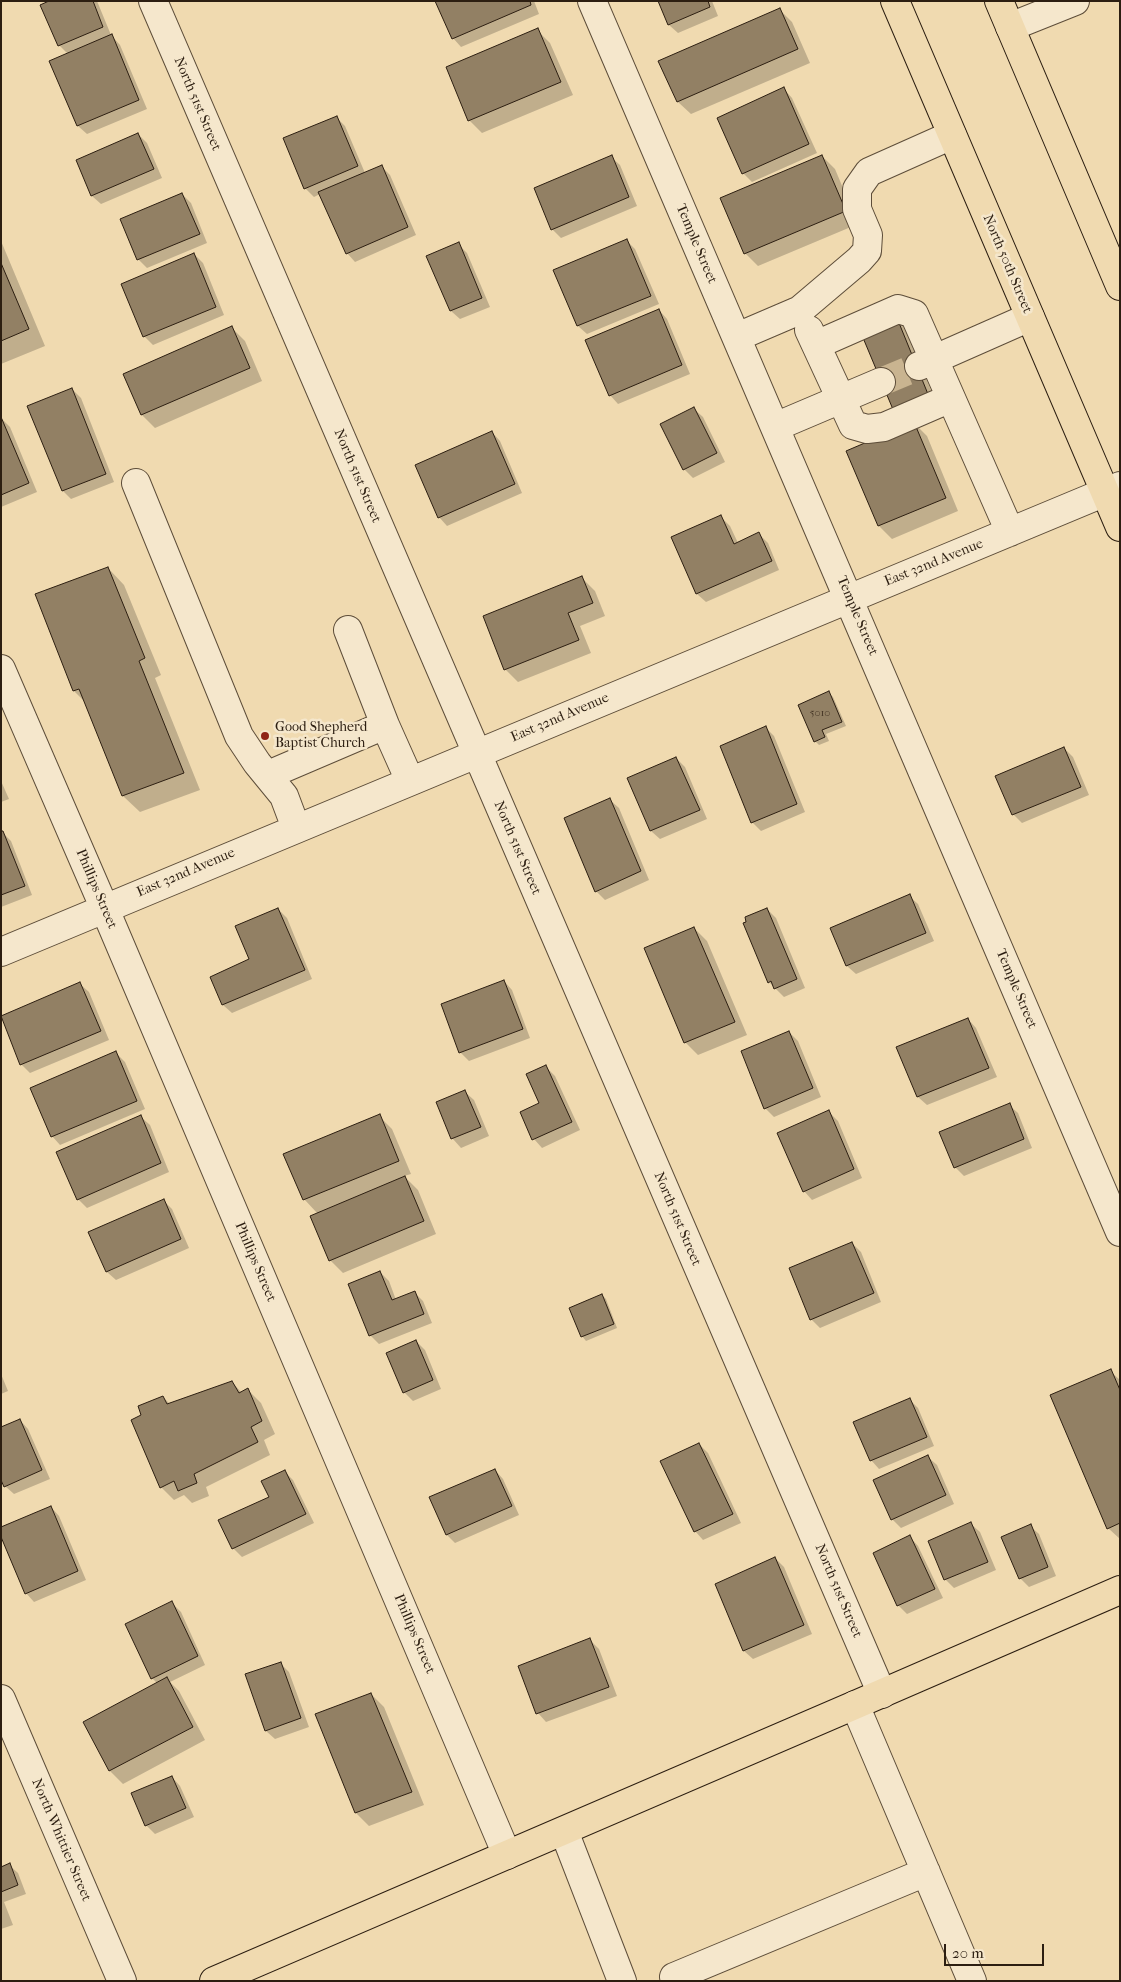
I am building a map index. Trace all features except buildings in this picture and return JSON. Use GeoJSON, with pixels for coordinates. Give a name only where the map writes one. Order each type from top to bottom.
{"type":"FeatureCollection","features":[{"type":"Feature","properties":{"kind":"main road","name":"North 50th Street"},"geometry":{"type":"LineString","coordinates":[[895,1],[1030,317],[1113,490],[1120,527]]}},
{"type":"Feature","properties":{"kind":"main road"},"geometry":{"type":"LineString","coordinates":[[999,1],[1120,286]]}},
{"type":"Feature","properties":{"kind":"main road"},"geometry":{"type":"LineString","coordinates":[[214,1981],[855,1706],[1120,1590]]}},
{"type":"Feature","properties":{"kind":"street","name":"North 51st Street"},"geometry":{"type":"LineString","coordinates":[[153,1],[882,1694]]}},
{"type":"Feature","properties":{"kind":"street","name":"Temple Street"},"geometry":{"type":"LineString","coordinates":[[592,1],[1120,1232]]}},
{"type":"Feature","properties":{"kind":"street"},"geometry":{"type":"LineString","coordinates":[[1010,27],[1075,1]]}},
{"type":"Feature","properties":{"kind":"street"},"geometry":{"type":"LineString","coordinates":[[737,337],[800,310],[867,251],[868,235],[857,209],[857,189],[869,172],[952,135]]}},
{"type":"Feature","properties":{"kind":"street"},"geometry":{"type":"LineString","coordinates":[[816,345],[898,309],[914,314],[926,363],[951,398],[1010,532]]}},
{"type":"Feature","properties":{"kind":"street"},"geometry":{"type":"LineString","coordinates":[[800,310],[853,425],[867,429],[884,427],[951,398]]}},
{"type":"Feature","properties":{"kind":"street"},"geometry":{"type":"LineString","coordinates":[[926,363],[1030,317]]}},
{"type":"Feature","properties":{"kind":"street"},"geometry":{"type":"LineString","coordinates":[[775,427],[882,382]]}},
{"type":"Feature","properties":{"kind":"street"},"geometry":{"type":"LineString","coordinates":[[136,483],[240,736],[284,796],[296,828]]}},
{"type":"Feature","properties":{"kind":"street","name":"East 32nd Avenue"},"geometry":{"type":"LineString","coordinates":[[1,952],[104,907],[1113,490]]}},
{"type":"Feature","properties":{"kind":"street"},"geometry":{"type":"LineString","coordinates":[[348,630],[385,725],[410,781]]}},
{"type":"Feature","properties":{"kind":"street","name":"Phillips Street"},"geometry":{"type":"LineString","coordinates":[[1,669],[507,1855]]}},
{"type":"Feature","properties":{"kind":"street"},"geometry":{"type":"LineString","coordinates":[[268,775],[385,725]]}},
{"type":"Feature","properties":{"kind":"street","name":"North Whittier Street"},"geometry":{"type":"LineString","coordinates":[[1,1699],[122,1981]]}},
{"type":"Feature","properties":{"kind":"street"},"geometry":{"type":"LineString","coordinates":[[855,1706],[972,1981]]}},
{"type":"Feature","properties":{"kind":"street"},"geometry":{"type":"LineString","coordinates":[[564,1831],[622,1981]]}},
{"type":"Feature","properties":{"kind":"street"},"geometry":{"type":"LineString","coordinates":[[676,1981],[674,1977],[926,1872]]}},
{"type":"Feature","properties":{"kind":"tunnel"},"geometry":{"type":"LineString","coordinates":[[881,382],[917,367]]}},
{"type":"Feature","properties":{"kind":"place","name":"Good Shepherd Baptist Church"},"geometry":{"type":"Point","coordinates":[265,736]}}]}
